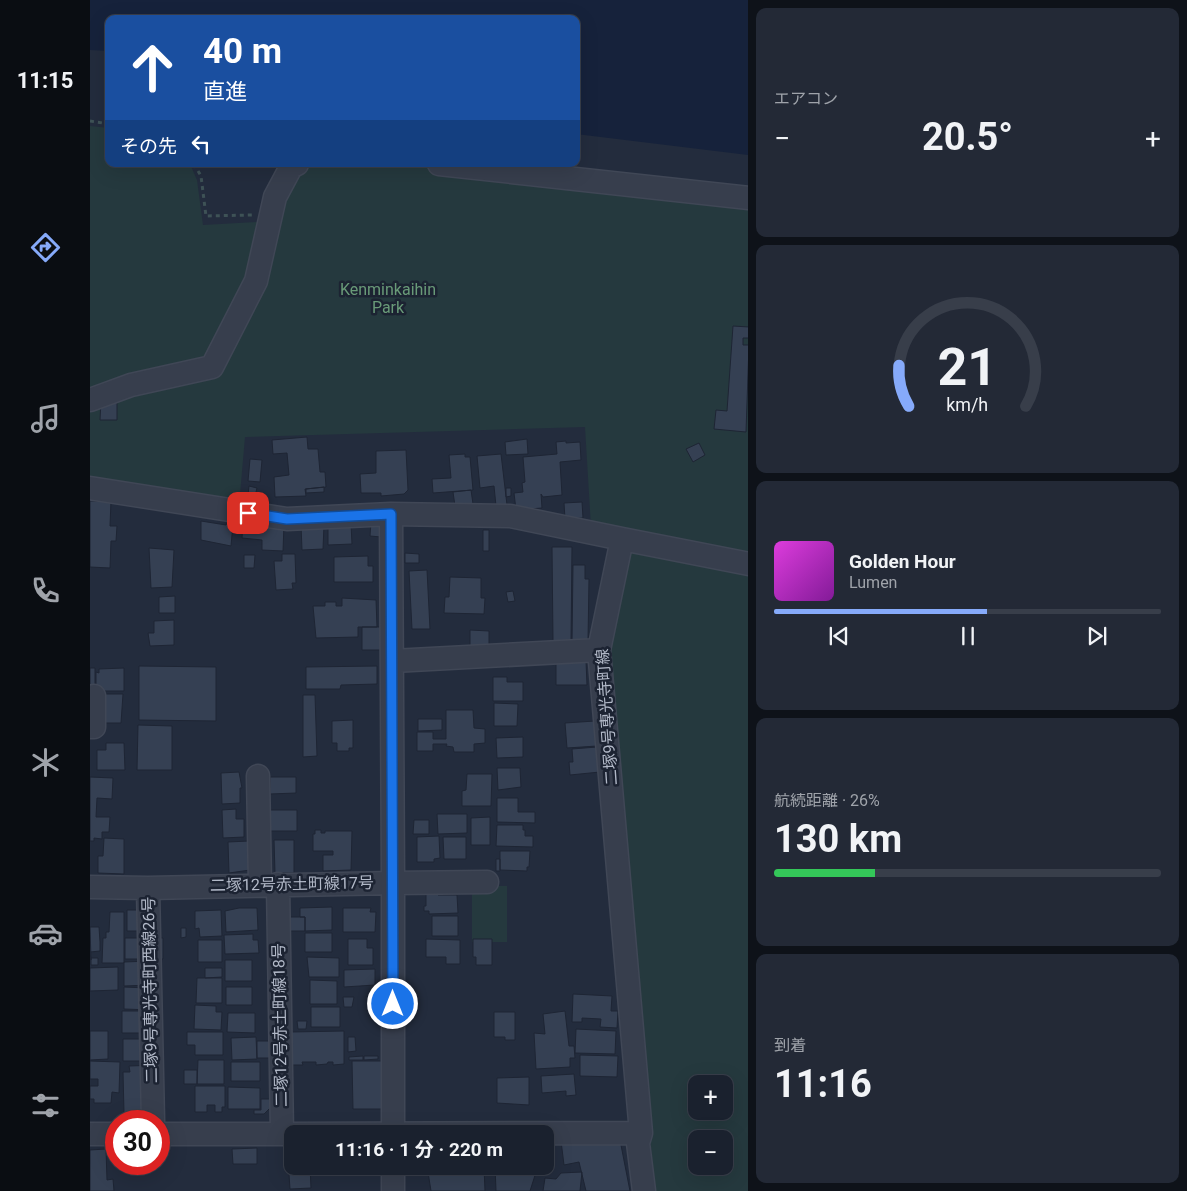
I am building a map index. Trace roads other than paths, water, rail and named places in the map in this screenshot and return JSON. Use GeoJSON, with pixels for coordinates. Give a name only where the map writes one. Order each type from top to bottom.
{"type":"FeatureCollection","features":[{"type":"Feature","properties":{"kind":"street"},"geometry":{"type":"LineString","coordinates":[[90,400],[131,385],[212,367],[256,281],[275,198],[291,167]]}},
{"type":"Feature","properties":{"kind":"street"},"geometry":{"type":"LineString","coordinates":[[465,167],[748,198]]}},
{"type":"Feature","properties":{"kind":"street"},"geometry":{"type":"LineString","coordinates":[[90,488],[287,519],[391,514],[510,516],[748,564]]}},
{"type":"Feature","properties":{"kind":"street"},"geometry":{"type":"LineString","coordinates":[[391,514],[393,883],[488,882]]}},
{"type":"Feature","properties":{"kind":"street","name":"二塚9号専光寺町線"},"geometry":{"type":"LineString","coordinates":[[622,539],[599,650],[642,1132],[638,1144],[644,1191]]}},
{"type":"Feature","properties":{"kind":"street"},"geometry":{"type":"LineString","coordinates":[[393,661],[599,650]]}},
{"type":"Feature","properties":{"kind":"street"},"geometry":{"type":"LineString","coordinates":[[90,727],[94,726],[94,696]]}},
{"type":"Feature","properties":{"kind":"street","name":"二塚12号赤土町線18号"},"geometry":{"type":"LineString","coordinates":[[258,776],[269,884],[282,1134]]}},
{"type":"Feature","properties":{"kind":"street","name":"二塚12号赤土町線17号"},"geometry":{"type":"LineString","coordinates":[[148,888],[269,884],[393,883],[393,1125]]}},
{"type":"Feature","properties":{"kind":"street","name":"二塚9号専光寺町西線26号"},"geometry":{"type":"LineString","coordinates":[[90,887],[148,888],[153,1110]]}},
{"type":"Feature","properties":{"kind":"street"},"geometry":{"type":"LineString","coordinates":[[554,1132],[642,1132]]}},
{"type":"Feature","properties":{"kind":"street"},"geometry":{"type":"LineString","coordinates":[[90,1134],[105,1134]]}},
{"type":"Feature","properties":{"kind":"street"},"geometry":{"type":"LineString","coordinates":[[170,1134],[282,1134]]}},
{"type":"Feature","properties":{"kind":"street"},"geometry":{"type":"LineString","coordinates":[[393,1175],[393,1191]]}},
{"type":"Feature","properties":{"kind":"water"},"geometry":{"type":"Polygon","coordinates":[[[90,0],[748,0],[748,155],[580,134],[580,15],[105,15],[105,51],[90,50],[90,0]]]}},
{"type":"Feature","properties":{"kind":"park label","name":"Kenminkaihin Park"},"geometry":{"type":"Point","coordinates":[388,298]}}]}
